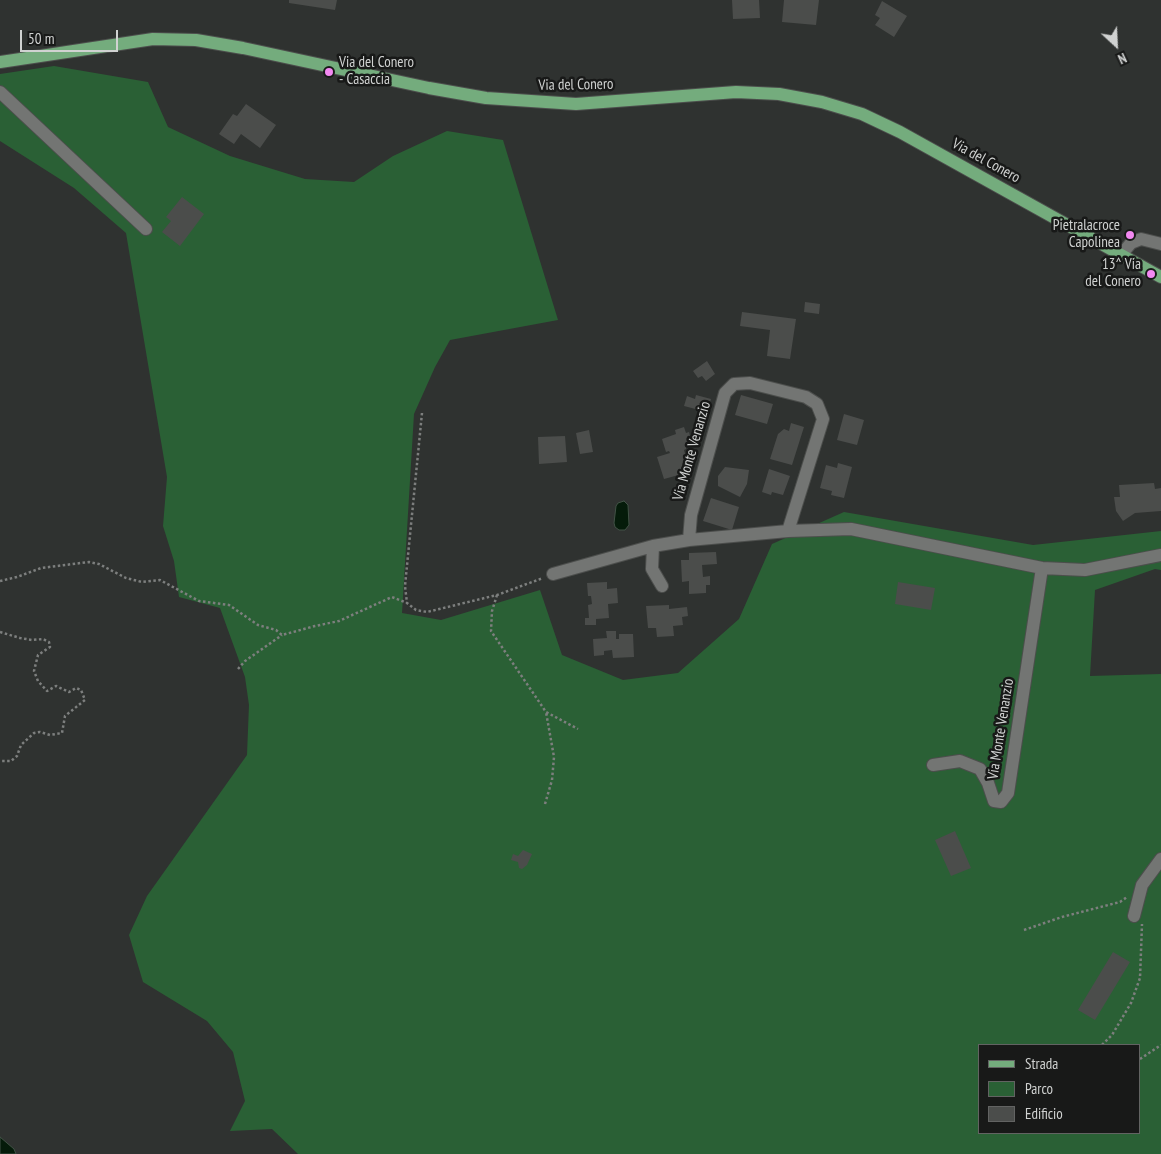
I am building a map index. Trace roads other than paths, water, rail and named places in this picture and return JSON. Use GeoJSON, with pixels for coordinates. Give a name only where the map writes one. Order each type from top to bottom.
{"type":"FeatureCollection","features":[{"type":"Feature","properties":{"kind":"main road","name":"Via del Conero"},"geometry":{"type":"LineString","coordinates":[[0,62],[153,39],[196,40],[486,98],[576,104],[736,92],[779,94],[822,102],[862,114],[900,132],[1161,278]]}},
{"type":"Feature","properties":{"kind":"street"},"geometry":{"type":"LineString","coordinates":[[0,92],[146,229]]}},
{"type":"Feature","properties":{"kind":"street"},"geometry":{"type":"LineString","coordinates":[[1121,255],[1131,243],[1141,239],[1161,244]]}},
{"type":"Feature","properties":{"kind":"street","name":"Via Monte Venanzio"},"geometry":{"type":"LineString","coordinates":[[689,540],[691,515],[725,393],[734,384],[750,383],[806,396],[817,404],[822,419],[788,531]]}},
{"type":"Feature","properties":{"kind":"street"},"geometry":{"type":"LineString","coordinates":[[553,574],[653,546],[689,540],[788,531],[852,529],[1042,568],[1085,570],[1161,554]]}},
{"type":"Feature","properties":{"kind":"street"},"geometry":{"type":"LineString","coordinates":[[653,546],[652,569],[662,586]]}},
{"type":"Feature","properties":{"kind":"street","name":"Via Monte Venanzio"},"geometry":{"type":"LineString","coordinates":[[933,765],[960,761],[980,769],[988,783],[994,801],[1001,802],[1008,793],[1042,568]]}},
{"type":"Feature","properties":{"kind":"street"},"geometry":{"type":"LineString","coordinates":[[1138,919],[1142,886],[1161,859]]}},
{"type":"Feature","properties":{"kind":"place","name":"Via del Conero - Casaccia"},"geometry":{"type":"Point","coordinates":[329,72]}},
{"type":"Feature","properties":{"kind":"place","name":"Pietralacroce Capolinea"},"geometry":{"type":"Point","coordinates":[1130,235]}},
{"type":"Feature","properties":{"kind":"place","name":"13^ Via del Conero"},"geometry":{"type":"Point","coordinates":[1151,274]}}]}
